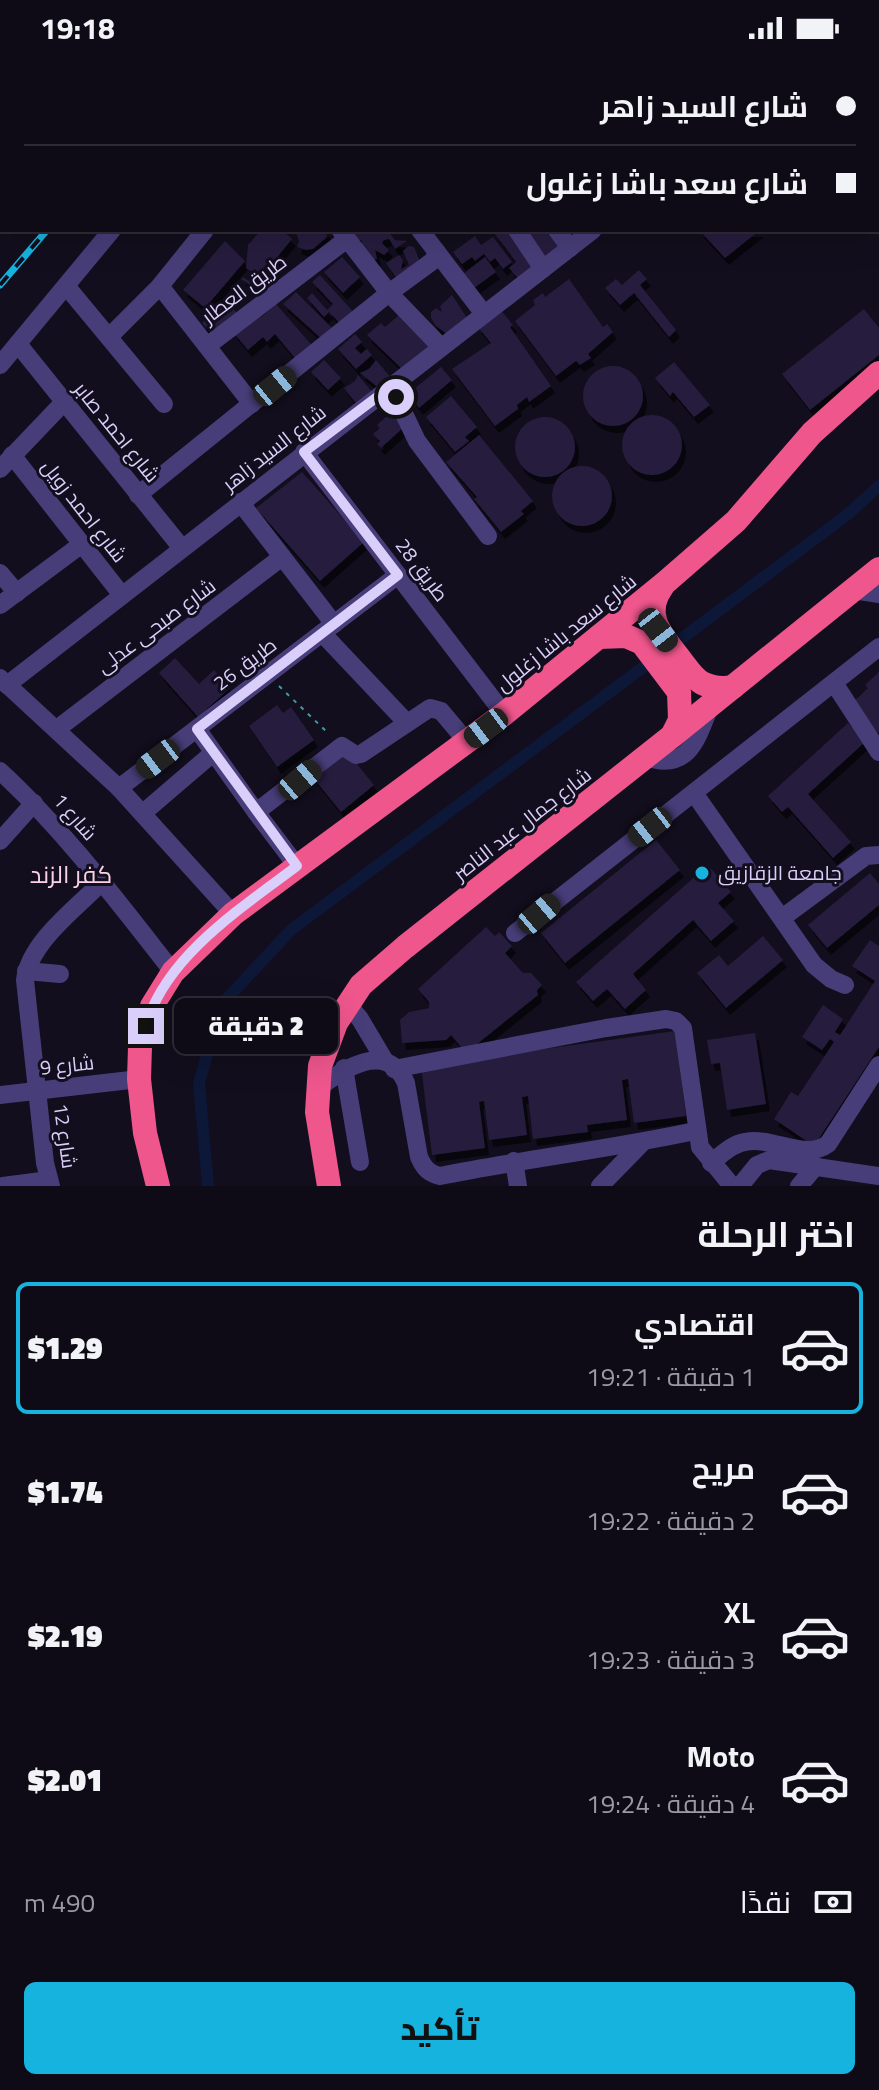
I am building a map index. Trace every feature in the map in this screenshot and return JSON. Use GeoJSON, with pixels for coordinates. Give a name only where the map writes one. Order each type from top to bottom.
{"type":"FeatureCollection","features":[{"type":"Feature","properties":{"kind":"highway","name":"شارع سعد باشا زغلول"},"geometry":{"type":"LineString","coordinates":[[158,1186],[145,1133],[139,1079],[140,1047],[152,1006],[173,972],[233,914],[504,714],[666,582],[736,521],[812,433],[879,373]]}},
{"type":"Feature","properties":{"kind":"highway","name":"شارع جمال عبد الناصر"},"geometry":{"type":"LineString","coordinates":[[329,1186],[318,1124],[317,1089],[327,1044],[347,1003],[369,977],[645,757],[676,748],[710,706],[879,569]]}},
{"type":"Feature","properties":{"kind":"highway"},"geometry":{"type":"LineString","coordinates":[[650,637],[654,599],[666,582]]}},
{"type":"Feature","properties":{"kind":"highway"},"geometry":{"type":"LineString","coordinates":[[599,637],[650,637],[688,686],[733,687]]}},
{"type":"Feature","properties":{"kind":"highway"},"geometry":{"type":"LineString","coordinates":[[676,748],[688,686]]}},
{"type":"Feature","properties":{"kind":"street"},"geometry":{"type":"LineString","coordinates":[[0,365],[110,232]]}},
{"type":"Feature","properties":{"kind":"street"},"geometry":{"type":"LineString","coordinates":[[109,337],[160,286],[203,232]]}},
{"type":"Feature","properties":{"kind":"street"},"geometry":{"type":"LineString","coordinates":[[422,232],[484,314]]}},
{"type":"Feature","properties":{"kind":"street"},"geometry":{"type":"LineString","coordinates":[[518,232],[543,269]]}},
{"type":"Feature","properties":{"kind":"street"},"geometry":{"type":"LineString","coordinates":[[558,232],[570,248]]}},
{"type":"Feature","properties":{"kind":"street","name":"شارع السيد زاهر"},"geometry":{"type":"LineString","coordinates":[[4,681],[590,232]]}},
{"type":"Feature","properties":{"kind":"street"},"geometry":{"type":"LineString","coordinates":[[344,234],[389,293],[441,347]]}},
{"type":"Feature","properties":{"kind":"street","name":"طريق العطار"},"geometry":{"type":"LineString","coordinates":[[207,346],[344,234]]}},
{"type":"Feature","properties":{"kind":"street"},"geometry":{"type":"LineString","coordinates":[[138,495],[434,260],[436,251]]}},
{"type":"Feature","properties":{"kind":"street"},"geometry":{"type":"LineString","coordinates":[[160,286],[252,404]]}},
{"type":"Feature","properties":{"kind":"street"},"geometry":{"type":"LineString","coordinates":[[67,287],[164,404]]}},
{"type":"Feature","properties":{"kind":"street","name":"شارع احمد صابر"},"geometry":{"type":"LineString","coordinates":[[18,344],[181,547]]}},
{"type":"Feature","properties":{"kind":"street"},"geometry":{"type":"LineString","coordinates":[[389,388],[417,441],[488,536]]}},
{"type":"Feature","properties":{"kind":"street"},"geometry":{"type":"LineString","coordinates":[[6,462],[64,402]]}},
{"type":"Feature","properties":{"kind":"street","name":"طريق 28"},"geometry":{"type":"LineString","coordinates":[[304,452],[504,714]]}},
{"type":"Feature","properties":{"kind":"street","name":"شارع احمد زويل"},"geometry":{"type":"LineString","coordinates":[[6,462],[82,544],[121,594]]}},
{"type":"Feature","properties":{"kind":"street"},"geometry":{"type":"LineString","coordinates":[[240,502],[282,557],[328,629],[407,723]]}},
{"type":"Feature","properties":{"kind":"street"},"geometry":{"type":"LineString","coordinates":[[0,605],[82,544]]}},
{"type":"Feature","properties":{"kind":"street","name":"شارع صبحى عدلى"},"geometry":{"type":"LineString","coordinates":[[57,729],[282,557]]}},
{"type":"Feature","properties":{"kind":"street"},"geometry":{"type":"LineString","coordinates":[[0,573],[17,593]]}},
{"type":"Feature","properties":{"kind":"street","name":"طريق 26"},"geometry":{"type":"LineString","coordinates":[[119,788],[398,575]]}},
{"type":"Feature","properties":{"kind":"street"},"geometry":{"type":"LineString","coordinates":[[853,590],[879,594]]}},
{"type":"Feature","properties":{"kind":"street"},"geometry":{"type":"LineString","coordinates":[[515,933],[879,647]]}},
{"type":"Feature","properties":{"kind":"street"},"geometry":{"type":"LineString","coordinates":[[4,681],[119,788],[233,914]]}},
{"type":"Feature","properties":{"kind":"street"},"geometry":{"type":"LineString","coordinates":[[834,683],[879,752]]}},
{"type":"Feature","properties":{"kind":"street"},"geometry":{"type":"LineString","coordinates":[[256,812],[342,746],[356,755],[361,754],[427,709],[441,711],[467,742]]}},
{"type":"Feature","properties":{"kind":"street"},"geometry":{"type":"LineString","coordinates":[[197,729],[297,866]]}},
{"type":"Feature","properties":{"kind":"street"},"geometry":{"type":"LineString","coordinates":[[676,748],[698,790],[814,965],[831,979],[845,985]]}},
{"type":"Feature","properties":{"kind":"street"},"geometry":{"type":"LineString","coordinates":[[143,813],[213,753]]}},
{"type":"Feature","properties":{"kind":"street","name":"شارع 1"},"geometry":{"type":"LineString","coordinates":[[0,771],[34,803],[102,882],[173,972]]}},
{"type":"Feature","properties":{"kind":"street"},"geometry":{"type":"LineString","coordinates":[[0,841],[34,803]]}},
{"type":"Feature","properties":{"kind":"street"},"geometry":{"type":"LineString","coordinates":[[782,918],[866,856],[879,855]]}},
{"type":"Feature","properties":{"kind":"street"},"geometry":{"type":"LineString","coordinates":[[60,974],[26,971],[33,954],[102,882]]}},
{"type":"Feature","properties":{"kind":"street","name":"شارع 12"},"geometry":{"type":"LineString","coordinates":[[26,971],[37,1090],[50,1183]]}},
{"type":"Feature","properties":{"kind":"street"},"geometry":{"type":"LineString","coordinates":[[347,1003],[389,1065],[403,1076],[419,1157],[429,1173],[480,1177],[514,1161],[695,1131]]}},
{"type":"Feature","properties":{"kind":"street"},"geometry":{"type":"LineString","coordinates":[[317,1089],[344,1068],[362,1061],[389,1065],[606,1028],[666,1019],[676,1021],[683,1028],[695,1131],[700,1147],[732,1186]]}},
{"type":"Feature","properties":{"kind":"street"},"geometry":{"type":"LineString","coordinates":[[711,1163],[744,1142],[763,1142],[811,1151],[821,1149],[828,1144],[879,1065]]}},
{"type":"Feature","properties":{"kind":"street"},"geometry":{"type":"LineString","coordinates":[[344,1068],[360,1162]]}},
{"type":"Feature","properties":{"kind":"street","name":"شارع 9"},"geometry":{"type":"LineString","coordinates":[[0,1095],[139,1079]]}},
{"type":"Feature","properties":{"kind":"street"},"geometry":{"type":"LineString","coordinates":[[600,1186],[643,1142]]}},
{"type":"Feature","properties":{"kind":"street"},"geometry":{"type":"LineString","coordinates":[[740,1186],[765,1160],[816,1166],[865,1178]]}},
{"type":"Feature","properties":{"kind":"street"},"geometry":{"type":"LineString","coordinates":[[514,1161],[518,1186]]}},
{"type":"Feature","properties":{"kind":"street"},"geometry":{"type":"LineString","coordinates":[[799,1186],[816,1166]]}},
{"type":"Feature","properties":{"kind":"street"},"geometry":{"type":"LineString","coordinates":[[3,1186],[50,1183]]}},
{"type":"Feature","properties":{"kind":"path"},"geometry":{"type":"LineString","coordinates":[[268,674],[293,702],[342,746]]}},
{"type":"Feature","properties":{"kind":"building"},"geometry":{"type":"Polygon","coordinates":[[[259,232],[284,232],[292,239],[253,287],[241,279],[243,277],[252,283],[257,275],[246,268],[248,245],[259,232]]]}},
{"type":"Feature","properties":{"kind":"building"},"geometry":{"type":"Polygon","coordinates":[[[296,232],[326,232],[327,237],[313,249],[297,247],[299,241],[296,232]]]}},
{"type":"Feature","properties":{"kind":"building"},"geometry":{"type":"Polygon","coordinates":[[[344,232],[389,232],[395,240],[407,241],[395,249],[389,239],[384,240],[382,243],[389,250],[384,255],[375,250],[377,259],[368,261],[360,250],[362,241],[344,232]]]}},
{"type":"Feature","properties":{"kind":"building"},"geometry":{"type":"Polygon","coordinates":[[[508,232],[536,268],[520,281],[509,268],[516,262],[494,233],[508,232]]]}},
{"type":"Feature","properties":{"kind":"building"},"geometry":{"type":"Polygon","coordinates":[[[520,232],[552,232],[565,249],[543,264],[520,232]]]}},
{"type":"Feature","properties":{"kind":"building"},"geometry":{"type":"Polygon","coordinates":[[[701,232],[758,232],[725,258],[701,232]]]}},
{"type":"Feature","properties":{"kind":"building"},"geometry":{"type":"Polygon","coordinates":[[[475,236],[481,245],[493,237],[512,262],[503,269],[495,258],[490,262],[484,254],[475,261],[472,257],[462,264],[453,252],[475,236]]]}},
{"type":"Feature","properties":{"kind":"building"},"geometry":{"type":"Polygon","coordinates":[[[225,241],[245,261],[205,308],[183,290],[225,241]]]}},
{"type":"Feature","properties":{"kind":"building"},"geometry":{"type":"Polygon","coordinates":[[[408,246],[414,247],[422,266],[399,282],[386,263],[399,255],[403,260],[401,269],[409,265],[403,251],[408,246]]]}},
{"type":"Feature","properties":{"kind":"building"},"geometry":{"type":"Polygon","coordinates":[[[342,257],[360,277],[343,293],[324,272],[342,257]]]}},
{"type":"Feature","properties":{"kind":"building"},"geometry":{"type":"Polygon","coordinates":[[[485,257],[496,272],[474,288],[463,274],[485,257]]]}},
{"type":"Feature","properties":{"kind":"building"},"geometry":{"type":"Polygon","coordinates":[[[639,270],[647,279],[640,285],[676,330],[669,337],[634,293],[620,305],[605,288],[616,279],[622,285],[639,270]]]}},
{"type":"Feature","properties":{"kind":"building"},"geometry":{"type":"Polygon","coordinates":[[[320,275],[357,316],[344,328],[329,312],[324,317],[307,298],[312,293],[327,310],[333,304],[312,282],[320,275]]]}},
{"type":"Feature","properties":{"kind":"building"},"geometry":{"type":"Polygon","coordinates":[[[569,279],[603,327],[607,324],[613,332],[588,354],[591,358],[580,365],[576,361],[556,376],[515,321],[535,305],[533,300],[543,293],[545,297],[569,279]]]}},
{"type":"Feature","properties":{"kind":"building"},"geometry":{"type":"Polygon","coordinates":[[[296,292],[334,330],[324,341],[283,304],[296,292]]]}},
{"type":"Feature","properties":{"kind":"building"},"geometry":{"type":"Polygon","coordinates":[[[452,295],[469,321],[448,335],[436,326],[431,312],[436,308],[442,312],[440,306],[452,295]]]}},
{"type":"Feature","properties":{"kind":"building"},"geometry":{"type":"Polygon","coordinates":[[[226,301],[237,313],[213,335],[202,323],[226,301]]]}},
{"type":"Feature","properties":{"kind":"building"},"geometry":{"type":"Polygon","coordinates":[[[276,304],[315,349],[299,363],[275,334],[267,342],[263,337],[248,350],[232,331],[255,311],[261,317],[276,304]]]}},
{"type":"Feature","properties":{"kind":"building"},"geometry":{"type":"Polygon","coordinates":[[[499,308],[551,386],[529,402],[527,397],[517,405],[518,409],[495,426],[452,369],[491,343],[477,326],[499,308]]]}},
{"type":"Feature","properties":{"kind":"building"},"geometry":{"type":"Polygon","coordinates":[[[864,309],[879,328],[879,355],[810,410],[782,374],[864,309]]]}},
{"type":"Feature","properties":{"kind":"building"},"geometry":{"type":"Polygon","coordinates":[[[400,314],[432,350],[405,372],[367,335],[381,323],[385,327],[400,314]]]}},
{"type":"Feature","properties":{"kind":"building"},"geometry":{"type":"Polygon","coordinates":[[[355,334],[362,342],[355,348],[361,354],[367,349],[372,355],[356,369],[338,349],[355,334]]]}},
{"type":"Feature","properties":{"kind":"building"},"geometry":{"type":"Polygon","coordinates":[[[324,360],[341,378],[328,390],[311,372],[324,360]]]}},
{"type":"Feature","properties":{"kind":"building"},"geometry":{"type":"Polygon","coordinates":[[[376,360],[392,379],[380,389],[360,373],[369,369],[376,360]]]}},
{"type":"Feature","properties":{"kind":"building"},"geometry":{"type":"Polygon","coordinates":[[[674,362],[710,405],[694,417],[673,392],[670,396],[655,378],[674,362]]]}},
{"type":"Feature","properties":{"kind":"building"},"geometry":{"type":"Polygon","coordinates":[[[613,366],[625,368],[634,375],[641,384],[641,408],[634,417],[625,424],[613,426],[601,424],[592,417],[585,408],[583,396],[585,384],[592,375],[601,368],[613,366]]]}},
{"type":"Feature","properties":{"kind":"building"},"geometry":{"type":"Polygon","coordinates":[[[441,367],[452,380],[419,408],[408,394],[441,367]]]}},
{"type":"Feature","properties":{"kind":"building"},"geometry":{"type":"Polygon","coordinates":[[[358,375],[373,393],[358,406],[344,388],[358,375]]]}},
{"type":"Feature","properties":{"kind":"building"},"geometry":{"type":"Polygon","coordinates":[[[451,396],[477,427],[465,437],[469,441],[455,452],[426,417],[451,396]]]}},
{"type":"Feature","properties":{"kind":"building"},"geometry":{"type":"Polygon","coordinates":[[[391,412],[404,427],[381,448],[377,444],[380,441],[373,434],[380,428],[377,425],[391,412]]]}},
{"type":"Feature","properties":{"kind":"building"},"geometry":{"type":"Polygon","coordinates":[[[652,415],[673,424],[682,445],[673,466],[652,475],[631,466],[622,445],[631,424],[652,415]]]}},
{"type":"Feature","properties":{"kind":"building"},"geometry":{"type":"Polygon","coordinates":[[[545,417],[556,419],[566,426],[573,436],[573,458],[566,468],[556,475],[545,477],[534,475],[524,468],[517,458],[515,447],[517,436],[524,426],[534,419],[545,417]]]}},
{"type":"Feature","properties":{"kind":"building"},"geometry":{"type":"Polygon","coordinates":[[[479,435],[533,501],[521,511],[524,514],[501,532],[474,499],[477,497],[446,462],[479,435]]]}},
{"type":"Feature","properties":{"kind":"building"},"geometry":{"type":"Polygon","coordinates":[[[582,466],[593,468],[603,475],[610,485],[610,507],[603,517],[593,524],[582,526],[571,524],[561,517],[554,507],[552,496],[554,485],[561,475],[571,468],[582,466]]]}},
{"type":"Feature","properties":{"kind":"building"},"geometry":{"type":"Polygon","coordinates":[[[302,472],[364,542],[320,581],[256,508],[302,472]]]}},
{"type":"Feature","properties":{"kind":"building"},"geometry":{"type":"Polygon","coordinates":[[[175,658],[199,684],[214,670],[230,688],[198,717],[159,673],[175,658]]]}},
{"type":"Feature","properties":{"kind":"building"},"geometry":{"type":"Polygon","coordinates":[[[879,672],[879,734],[851,704],[879,672]]]}},
{"type":"Feature","properties":{"kind":"building"},"geometry":{"type":"Polygon","coordinates":[[[277,705],[283,713],[291,707],[314,740],[277,767],[249,726],[277,705]]]}},
{"type":"Feature","properties":{"kind":"building"},"geometry":{"type":"Polygon","coordinates":[[[848,723],[865,742],[808,794],[851,842],[833,858],[788,807],[782,812],[768,796],[848,723]]]}},
{"type":"Feature","properties":{"kind":"building"},"geometry":{"type":"Polygon","coordinates":[[[344,748],[374,785],[341,812],[311,775],[344,748]]]}},
{"type":"Feature","properties":{"kind":"building"},"geometry":{"type":"Polygon","coordinates":[[[656,840],[680,870],[565,963],[541,933],[656,840]]]}},
{"type":"Feature","properties":{"kind":"building"},"geometry":{"type":"Polygon","coordinates":[[[708,865],[731,892],[718,903],[734,921],[711,941],[693,920],[633,974],[646,990],[625,1009],[607,989],[593,1001],[576,982],[708,865]]]}},
{"type":"Feature","properties":{"kind":"building"},"geometry":{"type":"Polygon","coordinates":[[[870,873],[879,884],[879,905],[827,948],[808,925],[870,873]]]}},
{"type":"Feature","properties":{"kind":"building"},"geometry":{"type":"Polygon","coordinates":[[[486,927],[495,936],[499,932],[512,946],[505,953],[523,973],[531,973],[542,985],[537,990],[538,995],[466,1053],[451,1035],[446,1040],[402,1043],[400,1020],[409,1012],[429,1008],[429,1002],[418,989],[486,927]]]}},
{"type":"Feature","properties":{"kind":"building"},"geometry":{"type":"Polygon","coordinates":[[[763,936],[783,960],[726,1008],[697,973],[719,955],[728,966],[763,936]]]}},
{"type":"Feature","properties":{"kind":"building"},"geometry":{"type":"Polygon","coordinates":[[[870,940],[879,946],[879,1047],[814,1146],[774,1119],[791,1092],[798,1096],[834,1042],[830,1039],[822,1050],[802,1037],[823,1005],[843,1019],[835,1032],[840,1035],[875,981],[852,966],[870,940]]]}},
{"type":"Feature","properties":{"kind":"building"},"geometry":{"type":"Polygon","coordinates":[[[675,1031],[686,1116],[634,1123],[628,1079],[622,1080],[627,1120],[587,1125],[588,1132],[533,1139],[528,1096],[522,1097],[527,1135],[489,1140],[484,1101],[479,1102],[485,1148],[432,1155],[421,1066],[675,1031]]]}},
{"type":"Feature","properties":{"kind":"building"},"geometry":{"type":"Polygon","coordinates":[[[755,1033],[766,1104],[727,1110],[720,1063],[711,1064],[707,1040],[755,1033]]]}},
{"type":"Feature","properties":{"kind":"waterway"},"geometry":{"type":"LineString","coordinates":[[208,1186],[199,1083],[222,1004],[291,930],[847,515],[879,486]]}},
{"type":"Feature","properties":{"kind":"railway"},"geometry":{"type":"LineString","coordinates":[[0,285],[45,232]]}},
{"type":"Feature","properties":{"kind":"place","name":"جامعة الزقازيق"},"geometry":{"type":"Point","coordinates":[702,873]}},
{"type":"Feature","properties":{"kind":"district","name":"كفر الزند"},"geometry":{"type":"Point","coordinates":[71,875]}},
{"type":"Feature","properties":{"kind":"route"},"geometry":{"type":"LineString","coordinates":[[146,1026],[152,1006],[173,972],[233,914],[297,866],[197,729],[398,575],[304,452],[389,388],[396,397]]}}]}
